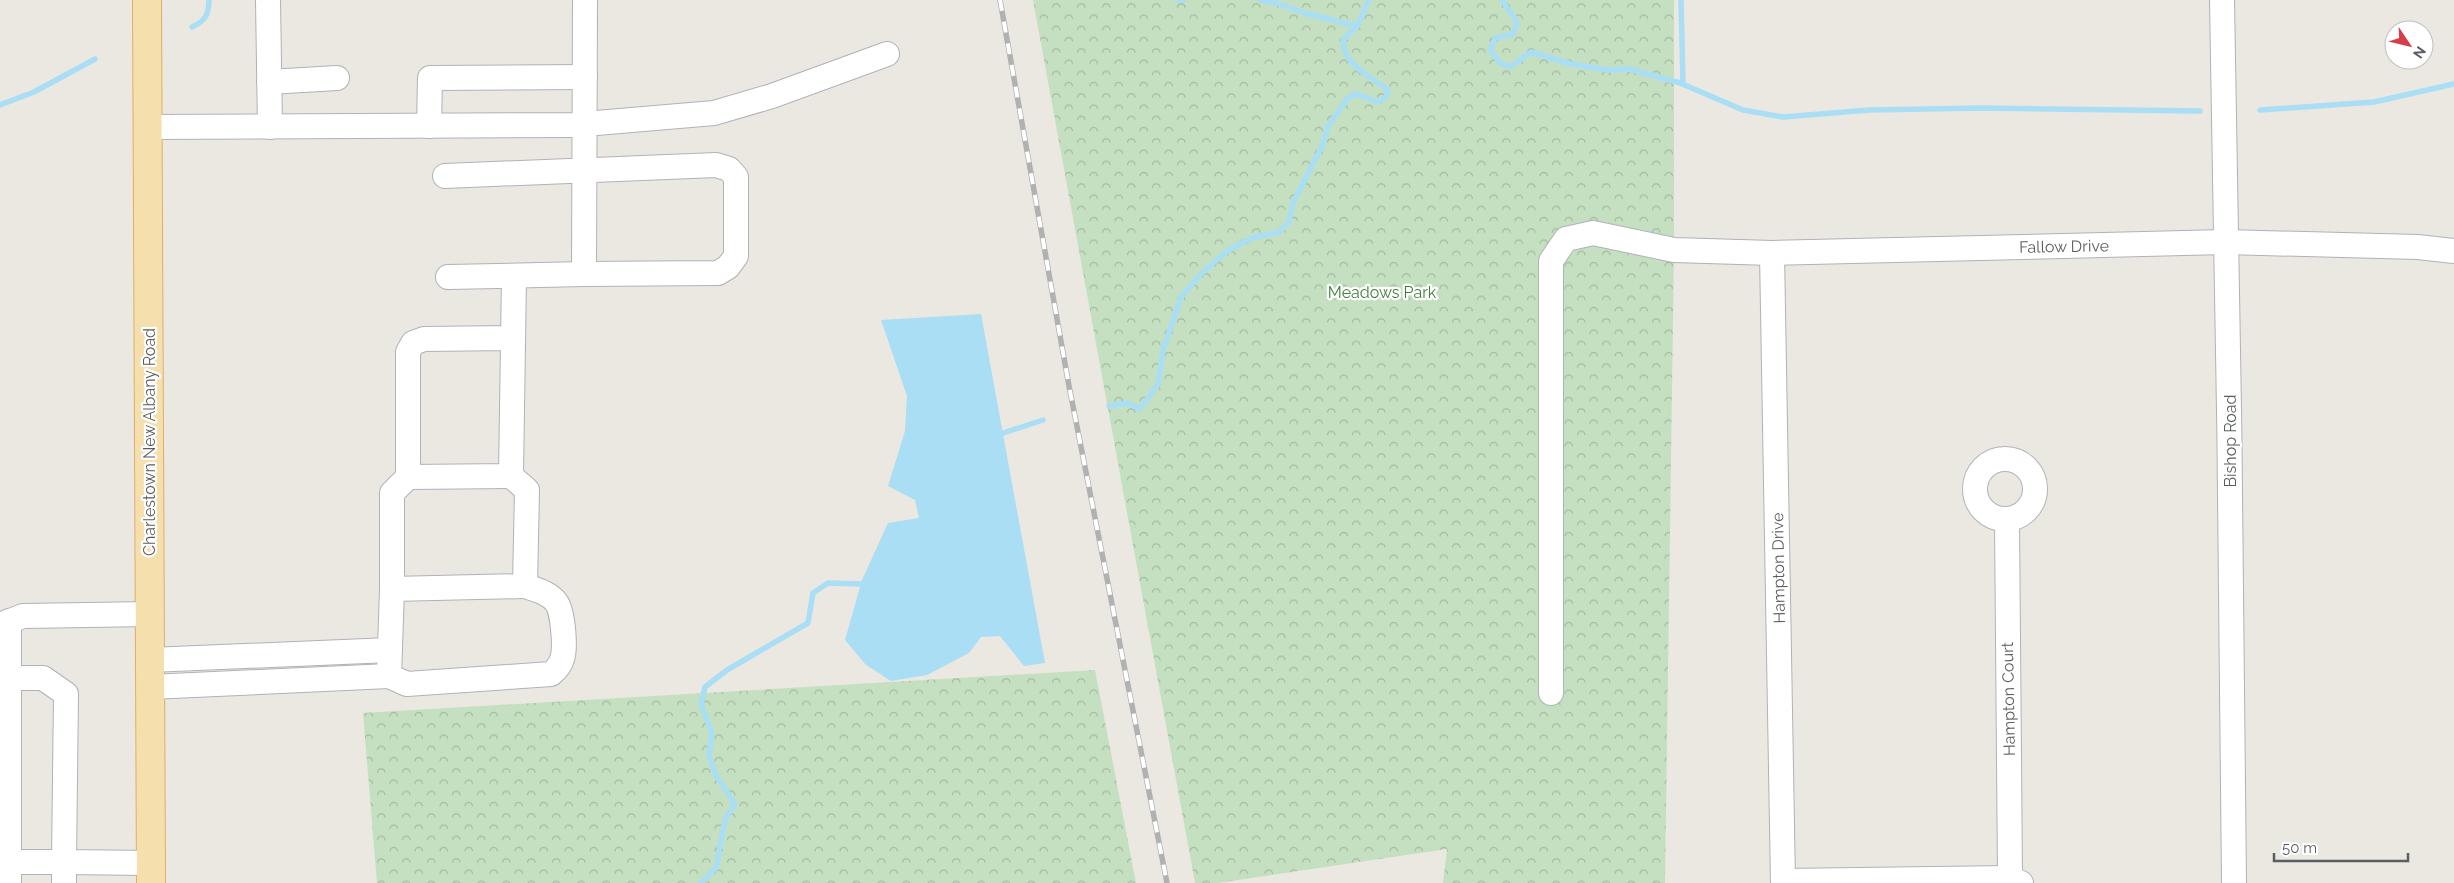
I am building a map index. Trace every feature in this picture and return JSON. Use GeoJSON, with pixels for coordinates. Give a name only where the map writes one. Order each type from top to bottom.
{"type":"FeatureCollection","features":[{"type":"Feature","properties":{"kind":"main road","name":"Charlestown New Albany Road"},"geometry":{"type":"LineString","coordinates":[[147,0],[151,873]]}},
{"type":"Feature","properties":{"kind":"street"},"geometry":{"type":"LineString","coordinates":[[268,0],[270,126]]}},
{"type":"Feature","properties":{"kind":"street"},"geometry":{"type":"LineString","coordinates":[[584,274],[585,0]]}},
{"type":"Feature","properties":{"kind":"street","name":"Bishop Road"},"geometry":{"type":"LineString","coordinates":[[2222,0],[2225,242],[2230,376],[2234,883]]}},
{"type":"Feature","properties":{"kind":"street"},"geometry":{"type":"LineString","coordinates":[[147,127],[585,124],[714,113],[781,93],[887,54]]}},
{"type":"Feature","properties":{"kind":"street"},"geometry":{"type":"LineString","coordinates":[[429,126],[430,78],[585,77]]}},
{"type":"Feature","properties":{"kind":"street"},"geometry":{"type":"LineString","coordinates":[[269,82],[337,78]]}},
{"type":"Feature","properties":{"kind":"street"},"geometry":{"type":"LineString","coordinates":[[444,176],[716,165],[729,170],[736,177],[736,256],[728,267],[718,273],[448,277]]}},
{"type":"Feature","properties":{"kind":"street","name":"Fallow Drive"},"geometry":{"type":"LineString","coordinates":[[1551,693],[1551,261],[1566,239],[1593,233],[1674,250],[1772,254],[2225,242],[2418,246],[2454,251]]}},
{"type":"Feature","properties":{"kind":"street","name":"Hampton Drive"},"geometry":{"type":"LineString","coordinates":[[1772,254],[1783,882]]}},
{"type":"Feature","properties":{"kind":"street"},"geometry":{"type":"LineString","coordinates":[[511,476],[514,276]]}},
{"type":"Feature","properties":{"kind":"street"},"geometry":{"type":"LineString","coordinates":[[408,477],[408,352],[413,343],[424,339],[513,338]]}},
{"type":"Feature","properties":{"kind":"street"},"geometry":{"type":"LineString","coordinates":[[389,676],[392,589],[392,493],[408,477],[511,476],[527,490],[525,586]]}},
{"type":"Feature","properties":{"kind":"street","name":"Hampton Court"},"geometry":{"type":"LineString","coordinates":[[1783,882],[2008,881],[2007,520]]}},
{"type":"Feature","properties":{"kind":"street"},"geometry":{"type":"LineString","coordinates":[[150,673],[389,676],[407,684],[551,674],[558,669],[563,658],[561,612],[556,601],[544,592],[525,586],[392,589]]}},
{"type":"Feature","properties":{"kind":"street"},"geometry":{"type":"LineString","coordinates":[[150,614],[23,616],[5,623],[10,678],[9,873],[151,873]]}},
{"type":"Feature","properties":{"kind":"street"},"geometry":{"type":"LineString","coordinates":[[150,673],[390,650]]}},
{"type":"Feature","properties":{"kind":"street"},"geometry":{"type":"LineString","coordinates":[[10,678],[43,678],[66,694],[64,872]]}},
{"type":"Feature","properties":{"kind":"green space","name":"Meadows Park"},"geometry":{"type":"Polygon","coordinates":[[[1033,0],[1674,0],[1674,250],[1665,883],[1443,883],[1447,849],[1218,883],[1195,883],[1033,0]]]}},
{"type":"Feature","properties":{"kind":"green space"},"geometry":{"type":"Polygon","coordinates":[[[1095,670],[1136,883],[377,883],[363,713],[1095,670]]]}},
{"type":"Feature","properties":{"kind":"water"},"geometry":{"type":"Polygon","coordinates":[[[981,314],[1045,663],[1024,666],[1000,636],[981,637],[969,653],[927,675],[891,681],[866,665],[845,640],[862,580],[888,523],[919,518],[915,500],[888,486],[905,431],[907,396],[881,320],[981,314]]]}},
{"type":"Feature","properties":{"kind":"waterway"},"geometry":{"type":"LineString","coordinates":[[192,27],[205,17],[209,0]]}},
{"type":"Feature","properties":{"kind":"waterway"},"geometry":{"type":"LineString","coordinates":[[1178,0],[1183,0]]}},
{"type":"Feature","properties":{"kind":"waterway"},"geometry":{"type":"LineString","coordinates":[[1260,0],[1357,26]]}},
{"type":"Feature","properties":{"kind":"waterway"},"geometry":{"type":"LineString","coordinates":[[1109,406],[1127,403],[1140,409],[1158,384],[1163,350],[1181,297],[1201,274],[1227,251],[1252,238],[1279,232],[1289,222],[1293,203],[1323,144],[1328,126],[1348,98],[1356,94],[1378,102],[1386,97],[1388,90],[1352,63],[1344,49],[1343,40],[1357,26],[1369,0]]}},
{"type":"Feature","properties":{"kind":"waterway"},"geometry":{"type":"LineString","coordinates":[[1502,0],[1517,22],[1513,34],[1495,38],[1490,50],[1500,63],[1510,67],[1531,52],[1571,64],[1608,70],[1629,69],[1680,83],[1743,110],[1783,117],[1869,110],[1982,108],[2200,111]]}},
{"type":"Feature","properties":{"kind":"waterway"},"geometry":{"type":"LineString","coordinates":[[1681,0],[1683,84]]}},
{"type":"Feature","properties":{"kind":"waterway"},"geometry":{"type":"LineString","coordinates":[[0,105],[34,92],[95,59]]}},
{"type":"Feature","properties":{"kind":"waterway"},"geometry":{"type":"LineString","coordinates":[[2260,110],[2374,102],[2454,84]]}},
{"type":"Feature","properties":{"kind":"waterway"},"geometry":{"type":"LineString","coordinates":[[997,435],[1043,420]]}},
{"type":"Feature","properties":{"kind":"waterway"},"geometry":{"type":"LineString","coordinates":[[701,883],[716,868],[725,820],[735,804],[716,776],[709,756],[712,733],[701,704],[705,687],[727,670],[808,623],[813,593],[828,583],[861,584],[867,582]]}},
{"type":"Feature","properties":{"kind":"railway"},"geometry":{"type":"LineString","coordinates":[[1000,0],[1069,386],[1167,883]]}}]}
